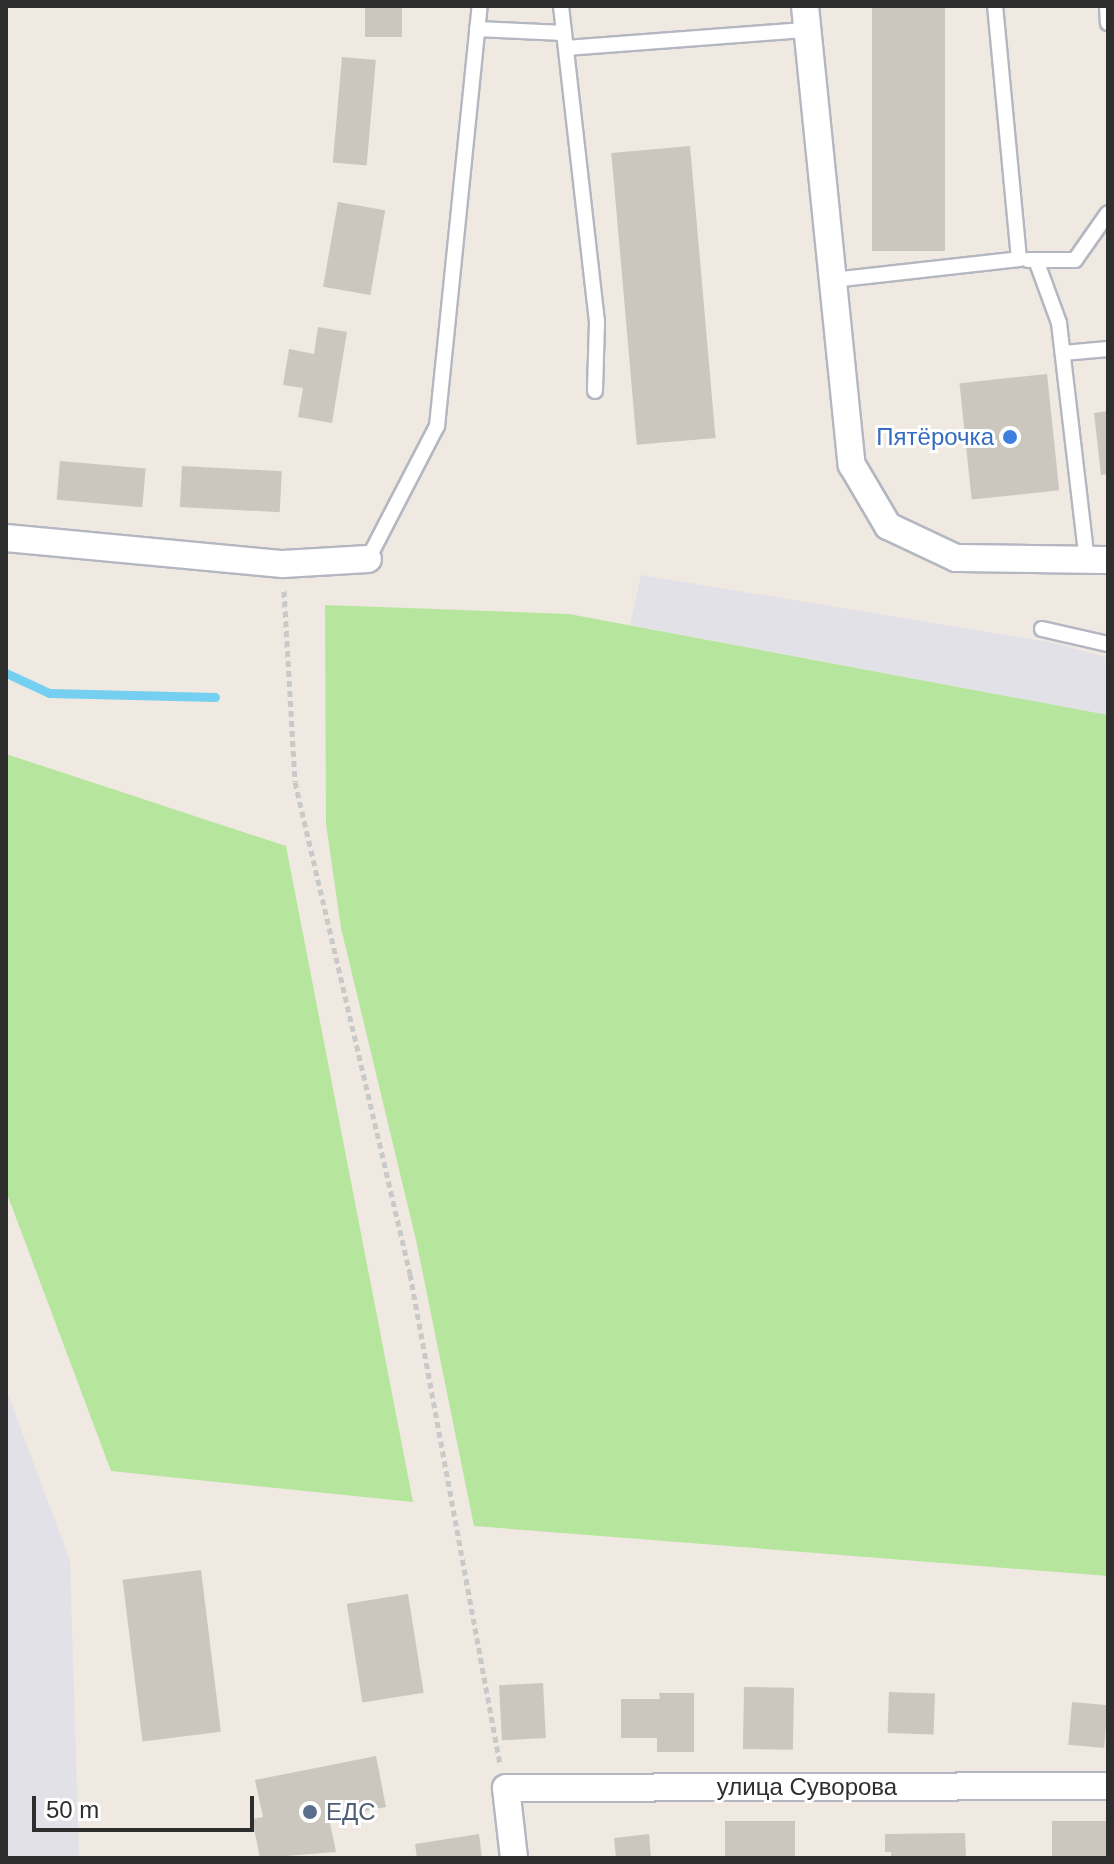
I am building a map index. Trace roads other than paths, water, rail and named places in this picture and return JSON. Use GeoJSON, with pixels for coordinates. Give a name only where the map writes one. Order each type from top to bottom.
{"type":"FeatureCollection","features":[{"type":"Feature","properties":{"kind":"street"},"geometry":{"type":"LineString","coordinates":[[806,18],[852,465],[888,526],[956,558],[1098,560]]}},
{"type":"Feature","properties":{"kind":"street"},"geometry":{"type":"LineString","coordinates":[[6,538],[283,564],[368,559]]}},
{"type":"Feature","properties":{"kind":"street","name":"улица Суворова"},"geometry":{"type":"LineString","coordinates":[[514,1858],[506,1788],[1108,1786]]}},
{"type":"Feature","properties":{"kind":"lane"},"geometry":{"type":"LineString","coordinates":[[368,559],[437,426],[480,6]]}},
{"type":"Feature","properties":{"kind":"lane"},"geometry":{"type":"LineString","coordinates":[[561,6],[597,322],[595,391]]}},
{"type":"Feature","properties":{"kind":"lane"},"geometry":{"type":"LineString","coordinates":[[995,6],[1019,259]]}},
{"type":"Feature","properties":{"kind":"lane"},"geometry":{"type":"LineString","coordinates":[[1107,6],[1108,23]]}},
{"type":"Feature","properties":{"kind":"lane"},"geometry":{"type":"LineString","coordinates":[[477,29],[565,40],[806,18]]}},
{"type":"Feature","properties":{"kind":"lane"},"geometry":{"type":"LineString","coordinates":[[833,280],[1019,259],[1075,260],[1108,213]]}},
{"type":"Feature","properties":{"kind":"lane"},"geometry":{"type":"LineString","coordinates":[[1036,260],[1059,323],[1098,560]]}},
{"type":"Feature","properties":{"kind":"lane"},"geometry":{"type":"LineString","coordinates":[[1063,353],[1108,349]]}},
{"type":"Feature","properties":{"kind":"lane"},"geometry":{"type":"LineString","coordinates":[[1042,629],[1108,644]]}},
{"type":"Feature","properties":{"kind":"waterway"},"geometry":{"type":"LineString","coordinates":[[6,673],[49,693],[215,697]]}},
{"type":"Feature","properties":{"kind":"place","name":"Пятёрочка"},"geometry":{"type":"Point","coordinates":[1010,437]}},
{"type":"Feature","properties":{"kind":"place","name":"ЕДС"},"geometry":{"type":"Point","coordinates":[310,1812]}}]}
